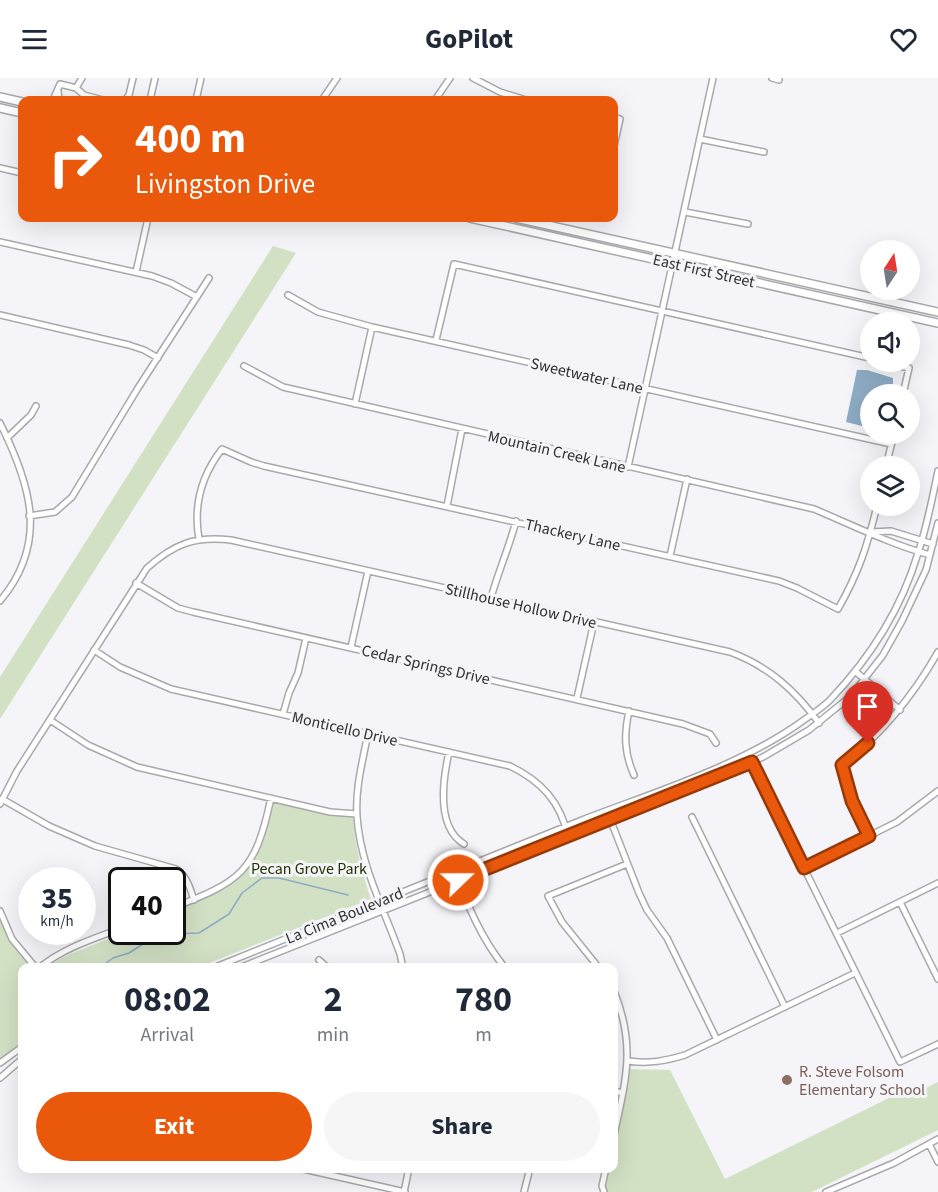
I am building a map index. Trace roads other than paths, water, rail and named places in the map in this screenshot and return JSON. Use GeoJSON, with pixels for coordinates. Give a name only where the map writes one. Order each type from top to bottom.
{"type":"FeatureCollection","features":[{"type":"Feature","properties":{"kind":"main road"},"geometry":{"type":"LineString","coordinates":[[0,97],[18,101]]}},
{"type":"Feature","properties":{"kind":"main road"},"geometry":{"type":"LineString","coordinates":[[0,108],[18,112]]}},
{"type":"Feature","properties":{"kind":"main road","name":"East First Street"},"geometry":{"type":"LineString","coordinates":[[503,222],[511,227],[936,323]]}},
{"type":"Feature","properties":{"kind":"main road","name":"East First Street"},"geometry":{"type":"LineString","coordinates":[[532,222],[937,310]]}},
{"type":"Feature","properties":{"kind":"street"},"geometry":{"type":"LineString","coordinates":[[76,88],[82,78]]}},
{"type":"Feature","properties":{"kind":"street"},"geometry":{"type":"LineString","coordinates":[[128,96],[133,78]]}},
{"type":"Feature","properties":{"kind":"street"},"geometry":{"type":"LineString","coordinates":[[151,96],[155,78]]}},
{"type":"Feature","properties":{"kind":"street"},"geometry":{"type":"LineString","coordinates":[[197,96],[201,78]]}},
{"type":"Feature","properties":{"kind":"street"},"geometry":{"type":"LineString","coordinates":[[325,96],[336,78]]}},
{"type":"Feature","properties":{"kind":"street"},"geometry":{"type":"LineString","coordinates":[[438,96],[450,78]]}},
{"type":"Feature","properties":{"kind":"street"},"geometry":{"type":"LineString","coordinates":[[473,78],[513,96]]}},
{"type":"Feature","properties":{"kind":"street"},"geometry":{"type":"LineString","coordinates":[[628,467],[713,78]]}},
{"type":"Feature","properties":{"kind":"street"},"geometry":{"type":"LineString","coordinates":[[772,78],[779,80],[780,78]]}},
{"type":"Feature","properties":{"kind":"street"},"geometry":{"type":"LineString","coordinates":[[55,96],[60,84],[76,88],[88,96]]}},
{"type":"Feature","properties":{"kind":"street"},"geometry":{"type":"LineString","coordinates":[[58,91],[59,96]]}},
{"type":"Feature","properties":{"kind":"street"},"geometry":{"type":"LineString","coordinates":[[700,139],[764,152]]}},
{"type":"Feature","properties":{"kind":"street"},"geometry":{"type":"LineString","coordinates":[[0,168],[18,172]]}},
{"type":"Feature","properties":{"kind":"street"},"geometry":{"type":"LineString","coordinates":[[685,212],[748,224]]}},
{"type":"Feature","properties":{"kind":"street"},"geometry":{"type":"LineString","coordinates":[[136,272],[147,222]]}},
{"type":"Feature","properties":{"kind":"street"},"geometry":{"type":"LineString","coordinates":[[511,227],[513,222]]}},
{"type":"Feature","properties":{"kind":"street"},"geometry":{"type":"LineString","coordinates":[[0,242],[136,272],[171,283],[197,297]]}},
{"type":"Feature","properties":{"kind":"street"},"geometry":{"type":"LineString","coordinates":[[436,340],[454,264],[860,356]]}},
{"type":"Feature","properties":{"kind":"street"},"geometry":{"type":"LineString","coordinates":[[29,516],[55,512],[72,498],[138,388],[209,278]]}},
{"type":"Feature","properties":{"kind":"street","name":"Sweetwater Lane"},"geometry":{"type":"LineString","coordinates":[[288,295],[318,312],[372,327],[860,437]]}},
{"type":"Feature","properties":{"kind":"street"},"geometry":{"type":"LineString","coordinates":[[936,323],[937,310]]}},
{"type":"Feature","properties":{"kind":"street"},"geometry":{"type":"LineString","coordinates":[[0,315],[129,345],[158,358]]}},
{"type":"Feature","properties":{"kind":"street"},"geometry":{"type":"LineString","coordinates":[[355,404],[372,327]]}},
{"type":"Feature","properties":{"kind":"street","name":"Mountain Creek Lane"},"geometry":{"type":"LineString","coordinates":[[244,366],[283,387],[814,509],[871,532],[887,541],[930,555]]}},
{"type":"Feature","properties":{"kind":"street"},"geometry":{"type":"LineString","coordinates":[[7,438],[32,415],[36,406]]}},
{"type":"Feature","properties":{"kind":"street"},"geometry":{"type":"LineString","coordinates":[[0,423],[24,475],[29,516],[28,548],[25,561],[18,577],[0,601]]}},
{"type":"Feature","properties":{"kind":"street"},"geometry":{"type":"LineString","coordinates":[[447,506],[462,429]]}},
{"type":"Feature","properties":{"kind":"street"},"geometry":{"type":"LineString","coordinates":[[888,456],[891,444]]}},
{"type":"Feature","properties":{"kind":"street","name":"Thackery Lane"},"geometry":{"type":"LineString","coordinates":[[198,539],[196,515],[201,487],[207,471],[222,449],[264,466],[779,581],[838,609],[856,577],[871,532]]}},
{"type":"Feature","properties":{"kind":"street","name":"La Cima Boulevard"},"geometry":{"type":"LineString","coordinates":[[225,963],[747,754],[769,743],[812,714],[828,702],[884,633],[910,579],[919,552],[938,471]]}},
{"type":"Feature","properties":{"kind":"street"},"geometry":{"type":"LineString","coordinates":[[670,556],[687,479]]}},
{"type":"Feature","properties":{"kind":"street"},"geometry":{"type":"LineString","coordinates":[[871,532],[875,516]]}},
{"type":"Feature","properties":{"kind":"street"},"geometry":{"type":"LineString","coordinates":[[491,598],[496,579],[510,547],[516,521]]}},
{"type":"Feature","properties":{"kind":"street","name":"La Cima Boulevard"},"geometry":{"type":"LineString","coordinates":[[252,963],[752,762],[819,723],[851,696],[883,655],[926,570],[938,523]]}},
{"type":"Feature","properties":{"kind":"street","name":"Mountain Creek Lane"},"geometry":{"type":"LineString","coordinates":[[871,532],[891,531],[933,544]]}},
{"type":"Feature","properties":{"kind":"street"},"geometry":{"type":"LineString","coordinates":[[194,900],[188,881],[176,869],[95,846],[49,826],[1,801],[17,771],[147,568],[161,555],[198,539]]}},
{"type":"Feature","properties":{"kind":"street","name":"Stillhouse Hollow Drive"},"geometry":{"type":"LineString","coordinates":[[198,539],[231,540],[730,652],[751,660],[771,672],[790,688],[819,723]]}},
{"type":"Feature","properties":{"kind":"street"},"geometry":{"type":"LineString","coordinates":[[351,647],[369,571]]}},
{"type":"Feature","properties":{"kind":"street","name":"Cedar Springs Drive"},"geometry":{"type":"LineString","coordinates":[[136,583],[178,608],[695,727],[710,734],[716,743]]}},
{"type":"Feature","properties":{"kind":"street"},"geometry":{"type":"LineString","coordinates":[[577,698],[594,622]]}},
{"type":"Feature","properties":{"kind":"street"},"geometry":{"type":"LineString","coordinates":[[284,714],[306,638]]}},
{"type":"Feature","properties":{"kind":"street","name":"Monticello Drive"},"geometry":{"type":"LineString","coordinates":[[94,650],[120,666],[171,689],[510,766],[546,790],[553,799],[566,827],[568,837]]}},
{"type":"Feature","properties":{"kind":"street"},"geometry":{"type":"LineString","coordinates":[[869,836],[852,801],[842,765],[900,710],[935,663],[938,652]]}},
{"type":"Feature","properties":{"kind":"street"},"geometry":{"type":"LineString","coordinates":[[855,671],[900,710]]}},
{"type":"Feature","properties":{"kind":"street"},"geometry":{"type":"LineString","coordinates":[[629,711],[625,729],[626,753],[634,775]]}},
{"type":"Feature","properties":{"kind":"street"},"geometry":{"type":"LineString","coordinates":[[50,720],[88,745],[137,767],[330,812],[357,814]]}},
{"type":"Feature","properties":{"kind":"street"},"geometry":{"type":"LineString","coordinates":[[369,733],[359,781],[357,814],[363,852],[402,963]]}},
{"type":"Feature","properties":{"kind":"street"},"geometry":{"type":"LineString","coordinates":[[449,752],[444,781],[446,809],[449,825],[455,838],[464,844]]}},
{"type":"Feature","properties":{"kind":"street"},"geometry":{"type":"LineString","coordinates":[[747,754],[900,1062],[938,1044]]}},
{"type":"Feature","properties":{"kind":"street"},"geometry":{"type":"LineString","coordinates":[[804,868],[901,819],[938,791]]}},
{"type":"Feature","properties":{"kind":"street"},"geometry":{"type":"LineString","coordinates":[[186,903],[226,885],[240,874],[254,855],[264,832],[271,798]]}},
{"type":"Feature","properties":{"kind":"street"},"geometry":{"type":"LineString","coordinates":[[607,811],[647,910],[667,938],[717,1040]]}},
{"type":"Feature","properties":{"kind":"street"},"geometry":{"type":"LineString","coordinates":[[692,817],[785,1007]]}},
{"type":"Feature","properties":{"kind":"street"},"geometry":{"type":"LineString","coordinates":[[595,963],[562,922],[548,896],[627,864]]}},
{"type":"Feature","properties":{"kind":"street"},"geometry":{"type":"LineString","coordinates":[[455,870],[471,915],[501,963]]}},
{"type":"Feature","properties":{"kind":"street"},"geometry":{"type":"LineString","coordinates":[[837,933],[938,883]]}},
{"type":"Feature","properties":{"kind":"street"},"geometry":{"type":"LineString","coordinates":[[900,902],[938,979]]}},
{"type":"Feature","properties":{"kind":"street"},"geometry":{"type":"LineString","coordinates":[[0,911],[12,939],[33,963]]}},
{"type":"Feature","properties":{"kind":"street"},"geometry":{"type":"LineString","coordinates":[[44,963],[71,948],[108,933]]}},
{"type":"Feature","properties":{"kind":"street"},"geometry":{"type":"LineString","coordinates":[[319,960],[322,963]]}},
{"type":"Feature","properties":{"kind":"street"},"geometry":{"type":"LineString","coordinates":[[932,966],[938,963]]}},
{"type":"Feature","properties":{"kind":"street"},"geometry":{"type":"LineString","coordinates":[[628,1061],[664,1062],[685,1055],[855,973]]}},
{"type":"Feature","properties":{"kind":"street"},"geometry":{"type":"LineString","coordinates":[[618,1003],[624,1023],[628,1061],[618,1116]]}},
{"type":"Feature","properties":{"kind":"street"},"geometry":{"type":"LineString","coordinates":[[0,1063],[18,1050]]}},
{"type":"Feature","properties":{"kind":"street"},"geometry":{"type":"LineString","coordinates":[[0,1077],[18,1062]]}},
{"type":"Feature","properties":{"kind":"street"},"geometry":{"type":"LineString","coordinates":[[618,1092],[623,1093]]}},
{"type":"Feature","properties":{"kind":"street"},"geometry":{"type":"LineString","coordinates":[[826,1192],[894,1163],[938,1139]]}},
{"type":"Feature","properties":{"kind":"street"},"geometry":{"type":"LineString","coordinates":[[929,1144],[938,1162]]}},
{"type":"Feature","properties":{"kind":"street"},"geometry":{"type":"LineString","coordinates":[[321,1173],[404,1192],[408,1173]]}},
{"type":"Feature","properties":{"kind":"street"},"geometry":{"type":"LineString","coordinates":[[524,1192],[529,1173]]}},
{"type":"Feature","properties":{"kind":"street"},"geometry":{"type":"LineString","coordinates":[[604,1192],[602,1186],[605,1173]]}},
{"type":"Feature","properties":{"kind":"water"},"geometry":{"type":"Polygon","coordinates":[[[857,370],[893,378],[893,384],[860,384],[860,426],[846,422],[857,370]]]}},
{"type":"Feature","properties":{"kind":"waterway"},"geometry":{"type":"LineString","coordinates":[[106,963],[166,934],[199,933],[229,914],[242,893],[262,878],[279,878],[348,895]]}},
{"type":"Feature","properties":{"kind":"place","name":"R. Steve Folsom Elementary School"},"geometry":{"type":"Point","coordinates":[787,1080]}},
{"type":"Feature","properties":{"kind":"park label","name":"Pecan Grove Park"},"geometry":{"type":"Point","coordinates":[309,868]}}]}
